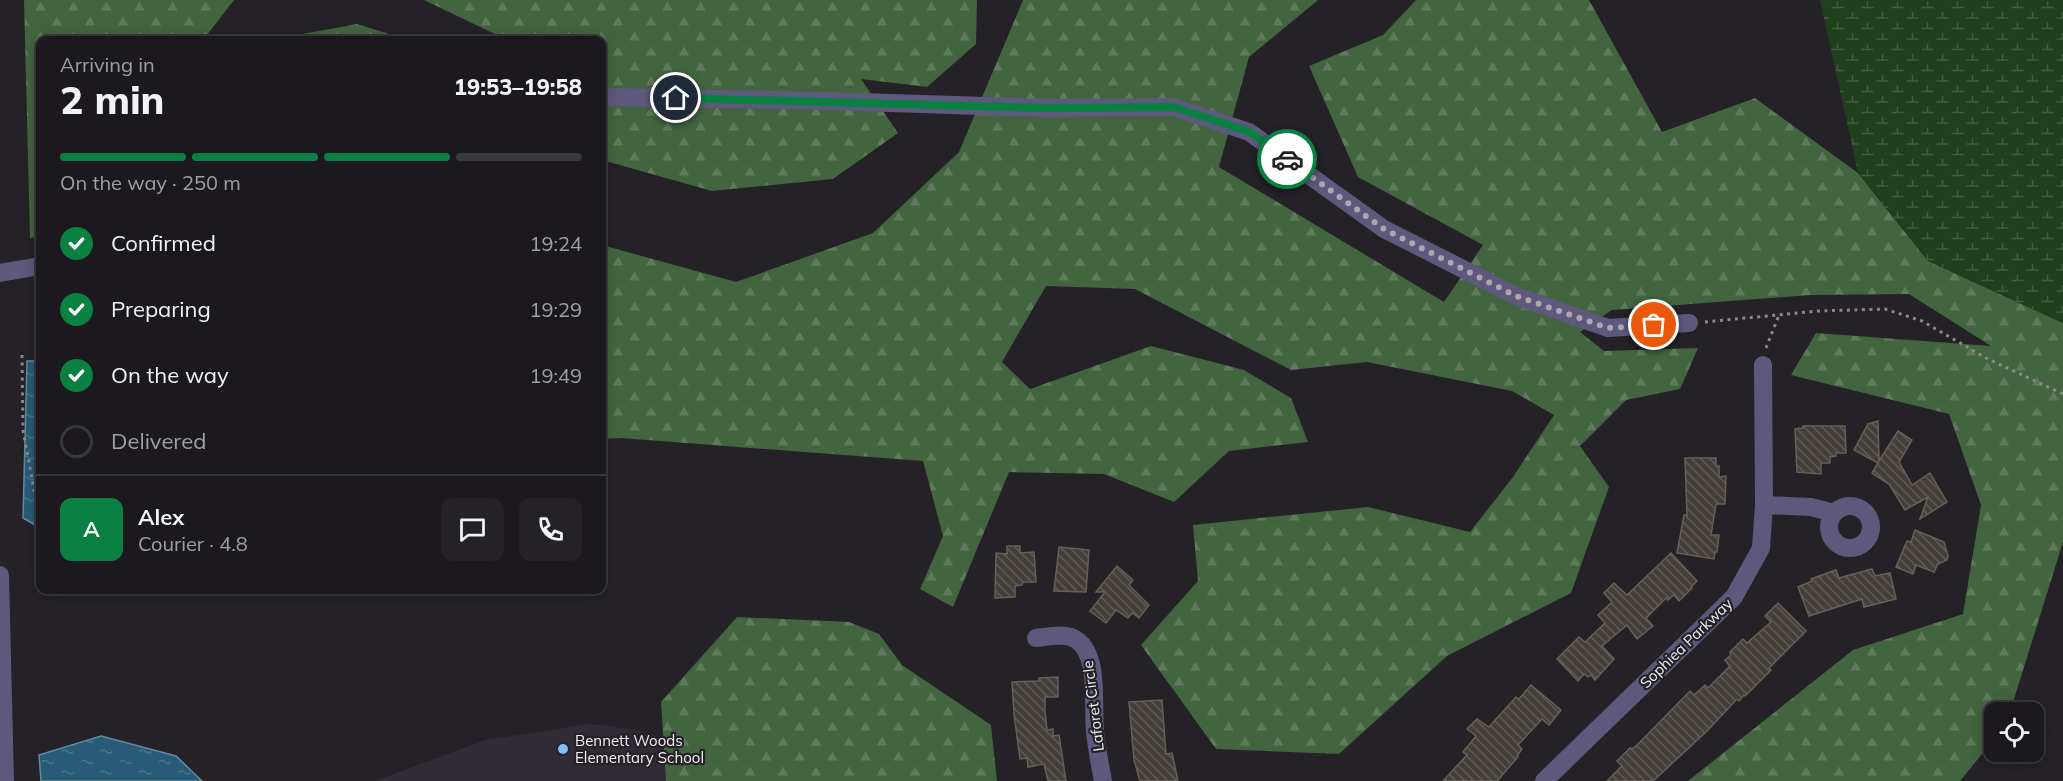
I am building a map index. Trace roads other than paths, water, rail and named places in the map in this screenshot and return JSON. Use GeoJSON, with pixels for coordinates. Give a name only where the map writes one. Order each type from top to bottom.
{"type":"FeatureCollection","features":[{"type":"Feature","properties":{"kind":"street"},"geometry":{"type":"LineString","coordinates":[[606,97],[818,100],[1045,108],[1174,107],[1250,132],[1384,229],[1516,296],[1608,328],[1689,323]]}},
{"type":"Feature","properties":{"kind":"street"},"geometry":{"type":"LineString","coordinates":[[0,273],[36,267]]}},
{"type":"Feature","properties":{"kind":"street","name":"Sophiea Parkway"},"geometry":{"type":"LineString","coordinates":[[1545,781],[1734,597],[1761,548],[1764,505],[1763,365]]}},
{"type":"Feature","properties":{"kind":"street"},"geometry":{"type":"LineString","coordinates":[[1764,505],[1811,507],[1834,513]]}},
{"type":"Feature","properties":{"kind":"street"},"geometry":{"type":"LineString","coordinates":[[0,575],[5,781]]}},
{"type":"Feature","properties":{"kind":"street","name":"Laforet Circle"},"geometry":{"type":"LineString","coordinates":[[1036,638],[1061,636],[1073,638],[1082,646],[1090,659],[1094,684],[1094,727],[1103,781]]}},
{"type":"Feature","properties":{"kind":"water"},"geometry":{"type":"Polygon","coordinates":[[[27,361],[36,361],[36,526],[23,518],[27,361]]]}},
{"type":"Feature","properties":{"kind":"water"},"geometry":{"type":"Polygon","coordinates":[[[101,736],[176,756],[202,781],[41,781],[39,755],[101,736]]]}},
{"type":"Feature","properties":{"kind":"place","name":"Bennett Woods Elementary School"},"geometry":{"type":"Point","coordinates":[563,749]}}]}
